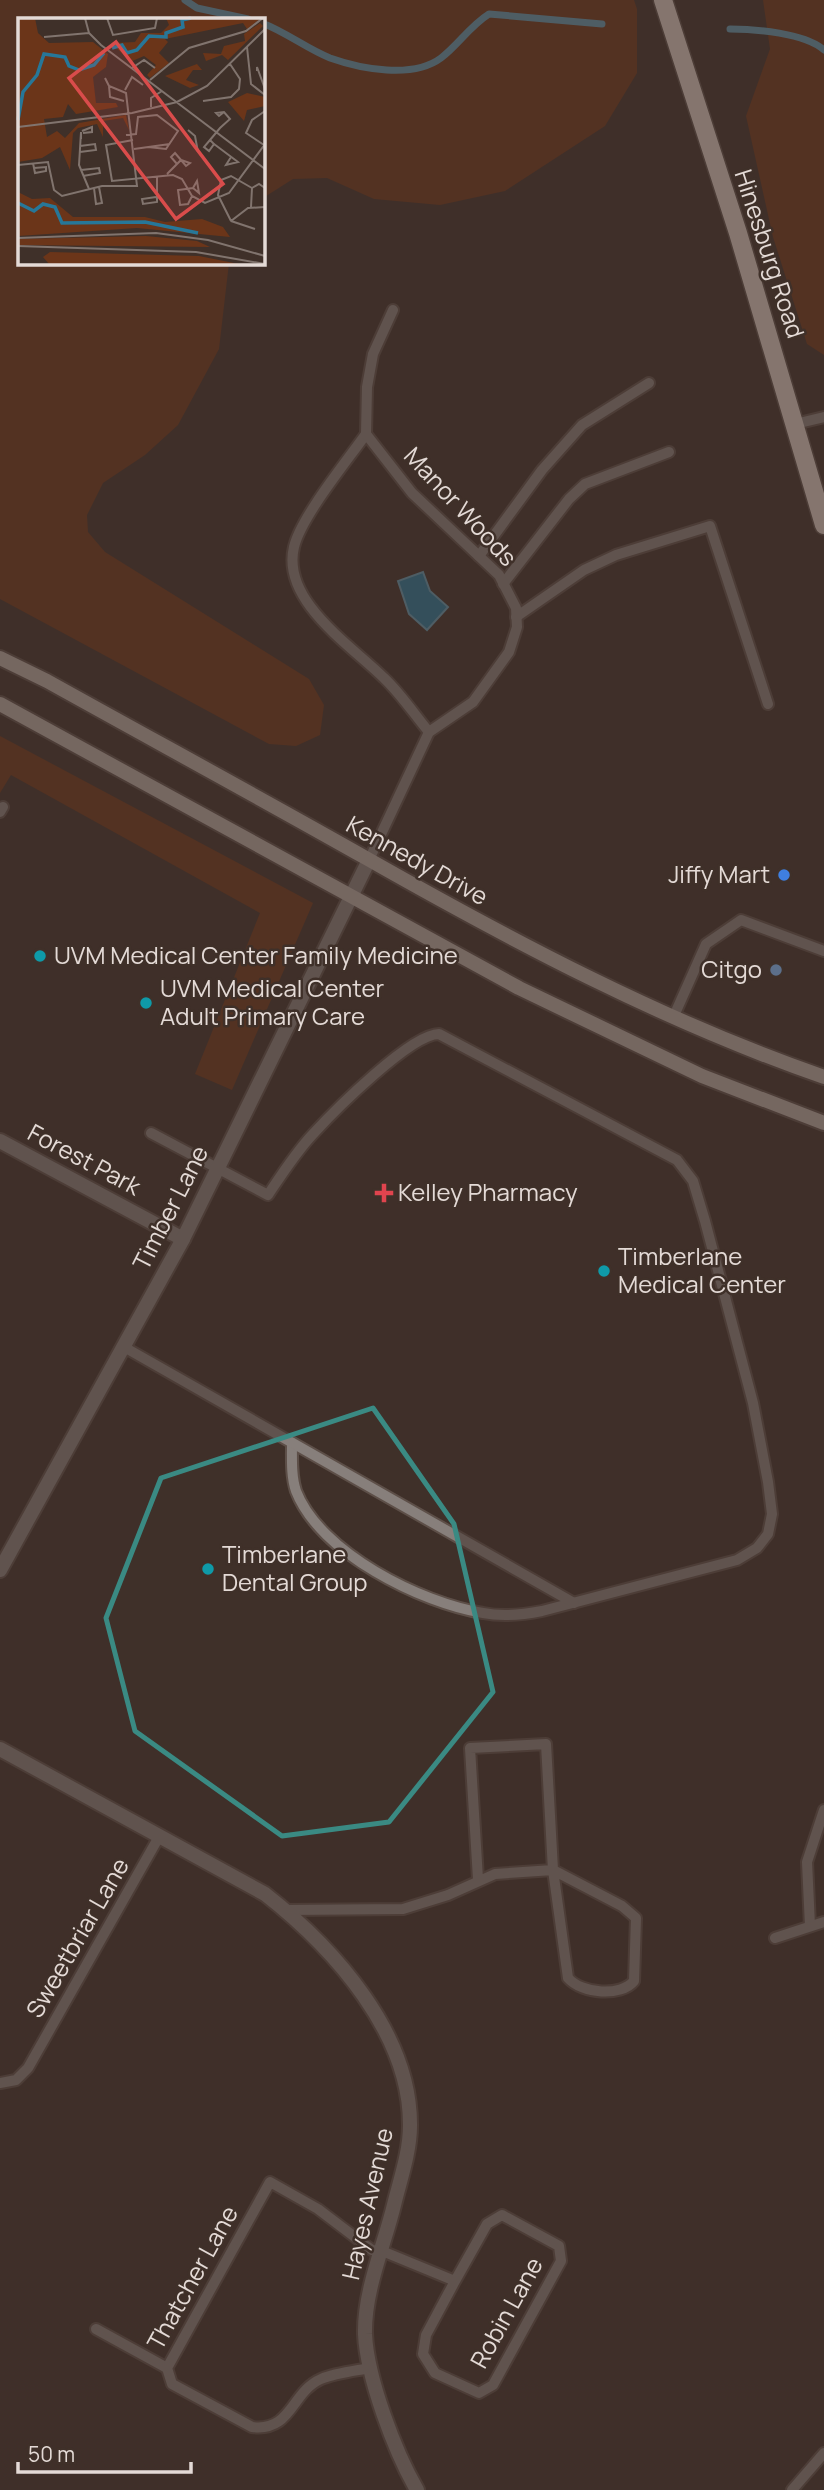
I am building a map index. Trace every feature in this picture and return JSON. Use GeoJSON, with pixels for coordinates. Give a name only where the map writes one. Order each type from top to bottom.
{"type":"FeatureCollection","features":[{"type":"Feature","properties":{"kind":"main road","name":"Hinesburg Road"},"geometry":{"type":"LineString","coordinates":[[663,0],[738,233],[824,525]]}},
{"type":"Feature","properties":{"kind":"main road","name":"Kennedy Drive"},"geometry":{"type":"LineString","coordinates":[[0,658],[576,974],[673,1018],[824,1077]]}},
{"type":"Feature","properties":{"kind":"main road"},"geometry":{"type":"LineString","coordinates":[[0,704],[519,988],[702,1076],[824,1123]]}},
{"type":"Feature","properties":{"kind":"street","name":"Timber Lane"},"geometry":{"type":"LineString","coordinates":[[0,1570],[183,1239],[369,860]]}},
{"type":"Feature","properties":{"kind":"street","name":"Forest Park"},"geometry":{"type":"LineString","coordinates":[[0,1141],[183,1239]]}},
{"type":"Feature","properties":{"kind":"street","name":"Hayes Avenue"},"geometry":{"type":"LineString","coordinates":[[0,1749],[247,1883],[285,1910],[340,1968],[368,2004],[389,2040],[406,2083],[410,2129],[365,2332],[370,2368],[380,2401],[417,2490]]}},
{"type":"Feature","properties":{"kind":"lane"},"geometry":{"type":"LineString","coordinates":[[393,310],[373,354],[367,387],[366,434],[306,521],[294,546],[292,568],[307,603],[338,639],[386,679],[429,732]]}},
{"type":"Feature","properties":{"kind":"lane"},"geometry":{"type":"LineString","coordinates":[[479,556],[542,470],[582,425],[649,383]]}},
{"type":"Feature","properties":{"kind":"lane"},"geometry":{"type":"LineString","coordinates":[[795,424],[824,417]]}},
{"type":"Feature","properties":{"kind":"lane","name":"Manor Woods"},"geometry":{"type":"LineString","coordinates":[[366,434],[412,493],[479,556],[503,584],[516,608],[516,617]]}},
{"type":"Feature","properties":{"kind":"lane"},"geometry":{"type":"LineString","coordinates":[[503,584],[569,499],[585,485],[670,452]]}},
{"type":"Feature","properties":{"kind":"lane"},"geometry":{"type":"LineString","coordinates":[[369,860],[429,732],[473,702],[509,652],[517,627],[516,617],[584,570],[616,555],[710,526],[768,704]]}},
{"type":"Feature","properties":{"kind":"lane"},"geometry":{"type":"LineString","coordinates":[[673,1018],[706,944],[741,920],[824,951]]}},
{"type":"Feature","properties":{"kind":"lane"},"geometry":{"type":"LineString","coordinates":[[151,1133],[268,1195],[313,1134],[355,1094],[411,1043],[430,1034],[439,1034],[677,1160],[693,1181],[705,1221],[752,1403],[772,1514],[768,1534],[757,1548],[737,1560],[519,1616],[485,1614],[433,1598],[389,1578],[336,1544],[307,1510],[296,1492],[292,1472],[292,1443]]}},
{"type":"Feature","properties":{"kind":"lane"},"geometry":{"type":"LineString","coordinates":[[124,1347],[574,1603]]}},
{"type":"Feature","properties":{"kind":"lane"},"geometry":{"type":"LineString","coordinates":[[285,1910],[403,1909],[448,1895],[478,1879],[509,1871],[553,1870],[622,1906],[636,1918],[636,1973],[629,1988],[582,1989],[568,1978],[553,1870],[546,1744],[470,1748],[478,1879]]}},
{"type":"Feature","properties":{"kind":"lane"},"geometry":{"type":"LineString","coordinates":[[810,1926],[807,1862],[824,1810]]}},
{"type":"Feature","properties":{"kind":"lane","name":"Sweetbriar Lane"},"geometry":{"type":"LineString","coordinates":[[0,2083],[16,2080],[28,2068],[160,1835]]}},
{"type":"Feature","properties":{"kind":"lane"},"geometry":{"type":"LineString","coordinates":[[775,1938],[824,1922]]}},
{"type":"Feature","properties":{"kind":"lane","name":"Thatcher Lane"},"geometry":{"type":"LineString","coordinates":[[370,2368],[322,2379],[303,2392],[280,2421],[267,2429],[252,2427],[172,2384],[167,2368],[270,2182],[318,2209],[372,2250],[382,2251]]}},
{"type":"Feature","properties":{"kind":"lane","name":"Robin Lane"},"geometry":{"type":"LineString","coordinates":[[502,2215],[553,2240],[562,2253],[561,2261],[493,2385],[479,2393],[435,2373],[427,2366],[423,2354],[426,2335],[456,2281],[487,2224],[502,2215]]}},
{"type":"Feature","properties":{"kind":"lane"},"geometry":{"type":"LineString","coordinates":[[382,2251],[456,2281]]}},
{"type":"Feature","properties":{"kind":"lane"},"geometry":{"type":"LineString","coordinates":[[96,2329],[167,2368]]}},
{"type":"Feature","properties":{"kind":"lane"},"geometry":{"type":"LineString","coordinates":[[792,2490],[824,2453]]}},
{"type":"Feature","properties":{"kind":"highlighted area"},"geometry":{"type":"Polygon","coordinates":[[[373,1408],[454,1524],[493,1692],[389,1822],[282,1836],[135,1731],[106,1618],[161,1478],[373,1408]]]}},
{"type":"Feature","properties":{"kind":"shaded area"},"geometry":{"type":"Polygon","coordinates":[[[0,0],[634,0],[637,9],[637,73],[605,126],[505,191],[440,205],[374,199],[327,178],[293,179],[264,197],[264,18],[18,18],[18,264],[229,264],[219,349],[178,425],[145,455],[103,483],[87,515],[88,532],[105,552],[309,679],[324,705],[320,735],[296,746],[269,744],[0,599],[0,0]]]}},
{"type":"Feature","properties":{"kind":"shaded area"},"geometry":{"type":"Polygon","coordinates":[[[763,0],[824,0],[824,355],[807,344],[773,237],[746,116],[770,49],[763,0]]]}},
{"type":"Feature","properties":{"kind":"shaded area"},"geometry":{"type":"Polygon","coordinates":[[[0,736],[313,903],[232,1090],[195,1074],[260,913],[11,775],[0,793],[0,736]]]}},
{"type":"Feature","properties":{"kind":"water"},"geometry":{"type":"Polygon","coordinates":[[[423,572],[430,591],[448,607],[427,630],[409,614],[398,581],[423,572]]]}},
{"type":"Feature","properties":{"kind":"waterway"},"geometry":{"type":"LineString","coordinates":[[185,0],[197,8],[243,18]]}},
{"type":"Feature","properties":{"kind":"waterway"},"geometry":{"type":"LineString","coordinates":[[264,24],[330,58],[356,66],[387,70],[416,68],[441,58],[489,14],[602,24]]}},
{"type":"Feature","properties":{"kind":"waterway"},"geometry":{"type":"LineString","coordinates":[[730,29],[792,36],[816,44],[824,50]]}},
{"type":"Feature","properties":{"kind":"place","name":"Jiffy Mart"},"geometry":{"type":"Point","coordinates":[784,875]}},
{"type":"Feature","properties":{"kind":"place","name":"UVM Medical Center Family Medicine"},"geometry":{"type":"Point","coordinates":[40,956]}},
{"type":"Feature","properties":{"kind":"place","name":"Citgo"},"geometry":{"type":"Point","coordinates":[776,970]}},
{"type":"Feature","properties":{"kind":"place","name":"UVM Medical Center Adult Primary Care"},"geometry":{"type":"Point","coordinates":[146,1003]}},
{"type":"Feature","properties":{"kind":"place","name":"Kelley Pharmacy"},"geometry":{"type":"Point","coordinates":[384,1193]}},
{"type":"Feature","properties":{"kind":"place","name":"Timberlane Medical Center"},"geometry":{"type":"Point","coordinates":[604,1271]}},
{"type":"Feature","properties":{"kind":"place","name":"Timberlane Dental Group"},"geometry":{"type":"Point","coordinates":[208,1569]}}]}
